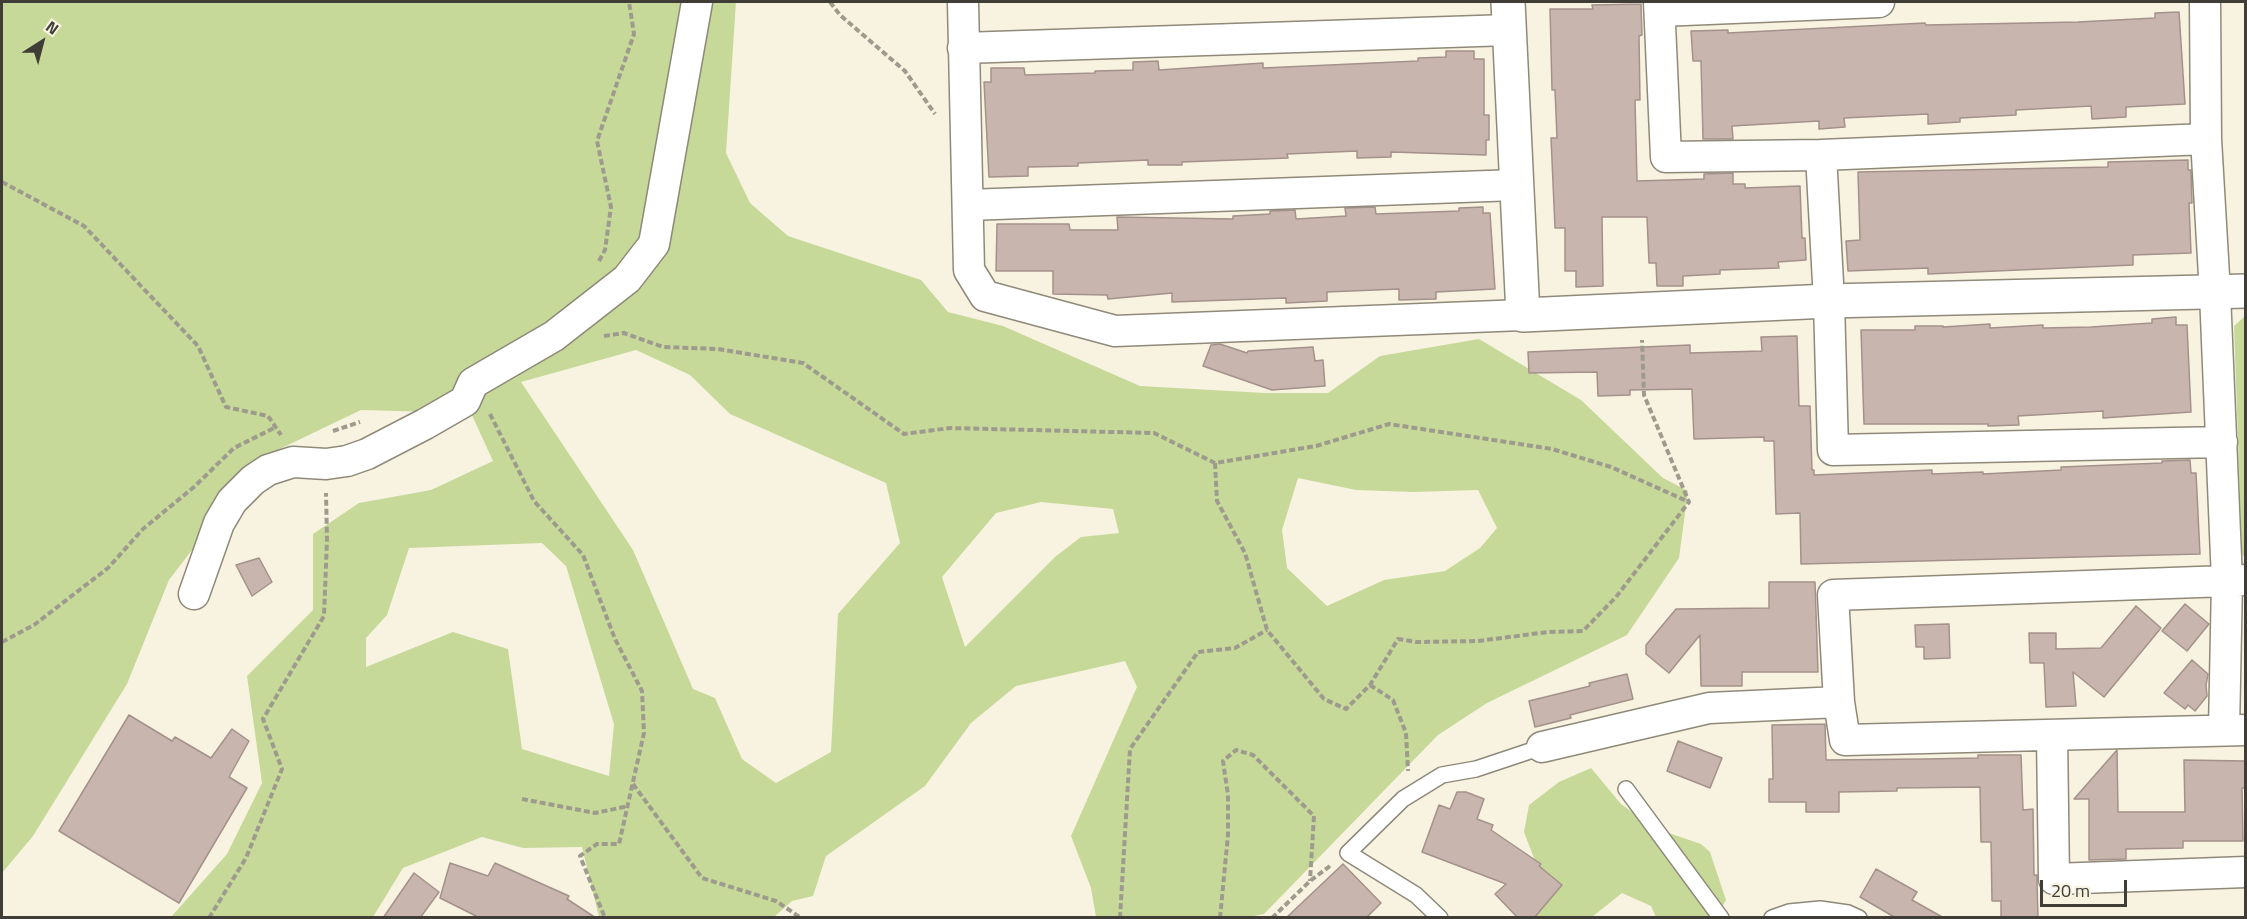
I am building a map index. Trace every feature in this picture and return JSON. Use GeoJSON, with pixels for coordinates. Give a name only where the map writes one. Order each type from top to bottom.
{"type":"FeatureCollection","features":[{"type":"Feature","properties":{"kind":"street"},"geometry":{"type":"LineString","coordinates":[[194,594],[219,523],[232,501],[253,480],[268,470],[293,462],[326,464],[347,461],[367,454],[425,424],[465,401],[473,383],[554,336],[627,279],[654,244],[697,2]]}},
{"type":"Feature","properties":{"kind":"street"},"geometry":{"type":"LineString","coordinates":[[963,2],[969,270],[985,296],[1115,331],[1829,301],[2230,292]]}},
{"type":"Feature","properties":{"kind":"street"},"geometry":{"type":"LineString","coordinates":[[1879,2],[1660,6],[1666,157],[1821,155],[2206,139]]}},
{"type":"Feature","properties":{"kind":"street"},"geometry":{"type":"LineString","coordinates":[[2205,2],[2206,139],[2230,292],[2222,442],[2236,580],[2235,730],[1845,740],[1839,702],[1833,595],[2236,580]]}},
{"type":"Feature","properties":{"kind":"street"},"geometry":{"type":"LineString","coordinates":[[963,48],[1508,16],[1523,315]]}},
{"type":"Feature","properties":{"kind":"street"},"geometry":{"type":"LineString","coordinates":[[1821,155],[1829,301],[1833,450],[2222,442]]}},
{"type":"Feature","properties":{"kind":"street"},"geometry":{"type":"LineString","coordinates":[[968,205],[1516,186]]}},
{"type":"Feature","properties":{"kind":"street"},"geometry":{"type":"LineString","coordinates":[[1542,747],[1709,708],[1839,702]]}},
{"type":"Feature","properties":{"kind":"street"},"geometry":{"type":"LineString","coordinates":[[2052,735],[2054,879],[2246,872]]}},
{"type":"Feature","properties":{"kind":"lane"},"geometry":{"type":"LineString","coordinates":[[1440,918],[1416,895],[1347,853],[1403,799],[1442,775],[1476,769],[1542,747]]}},
{"type":"Feature","properties":{"kind":"lane"},"geometry":{"type":"LineString","coordinates":[[1626,789],[1721,918]]}},
{"type":"Feature","properties":{"kind":"lane"},"geometry":{"type":"LineString","coordinates":[[1772,918],[1789,912],[1820,909],[1848,913],[1859,918]]}},
{"type":"Feature","properties":{"kind":"path"},"geometry":{"type":"LineString","coordinates":[[595,271],[604,250],[611,207],[597,141],[634,34],[629,2]]}},
{"type":"Feature","properties":{"kind":"path"},"geometry":{"type":"LineString","coordinates":[[830,2],[840,15],[905,71],[936,116]]}},
{"type":"Feature","properties":{"kind":"path"},"geometry":{"type":"LineString","coordinates":[[2,182],[84,226],[198,346],[226,407],[268,416],[286,443]]}},
{"type":"Feature","properties":{"kind":"path"},"geometry":{"type":"LineString","coordinates":[[1641,310],[1644,395],[1689,502]]}},
{"type":"Feature","properties":{"kind":"path"},"geometry":{"type":"LineString","coordinates":[[602,336],[624,333],[663,347],[718,349],[803,363],[904,434],[950,428],[1154,433],[1215,463],[1316,446],[1389,424],[1552,449],[1611,467],[1689,502]]}},
{"type":"Feature","properties":{"kind":"path"},"geometry":{"type":"LineString","coordinates":[[473,383],[534,501],[583,555],[615,639],[642,691],[644,733],[619,844],[597,844],[580,856],[605,918]]}},
{"type":"Feature","properties":{"kind":"path"},"geometry":{"type":"LineString","coordinates":[[327,433],[361,422]]}},
{"type":"Feature","properties":{"kind":"path"},"geometry":{"type":"LineString","coordinates":[[2,642],[34,625],[108,568],[143,529],[194,487],[234,448],[276,427]]}},
{"type":"Feature","properties":{"kind":"path"},"geometry":{"type":"LineString","coordinates":[[1215,463],[1217,501],[1245,553],[1267,630],[1324,699],[1346,709],[1370,685],[1398,639],[1417,642],[1478,641],[1548,632],[1583,631],[1616,597],[1689,502]]}},
{"type":"Feature","properties":{"kind":"path"},"geometry":{"type":"LineString","coordinates":[[209,918],[246,858],[282,769],[263,719],[324,616],[327,540],[326,464]]}},
{"type":"Feature","properties":{"kind":"path"},"geometry":{"type":"LineString","coordinates":[[1120,918],[1130,749],[1198,652],[1235,648],[1267,630]]}},
{"type":"Feature","properties":{"kind":"path"},"geometry":{"type":"LineString","coordinates":[[1370,685],[1393,699],[1406,733],[1408,776],[1417,790]]}},
{"type":"Feature","properties":{"kind":"path"},"geometry":{"type":"LineString","coordinates":[[1220,918],[1228,835],[1228,795],[1223,761],[1236,750],[1253,755],[1314,816],[1310,881]]}},
{"type":"Feature","properties":{"kind":"path"},"geometry":{"type":"LineString","coordinates":[[633,784],[702,878],[776,901],[801,918]]}},
{"type":"Feature","properties":{"kind":"path"},"geometry":{"type":"LineString","coordinates":[[522,799],[595,813],[629,806]]}},
{"type":"Feature","properties":{"kind":"path"},"geometry":{"type":"LineString","coordinates":[[1272,918],[1310,881],[1347,853]]}},
{"type":"Feature","properties":{"kind":"green space"},"geometry":{"type":"Polygon","coordinates":[[[2,2],[736,2],[726,153],[750,203],[788,236],[921,280],[948,312],[1003,326],[1140,386],[1265,393],[1328,393],[1380,356],[1479,339],[1581,400],[1663,478],[1688,491],[1679,558],[1627,635],[1487,703],[1438,735],[1264,914],[1244,918],[1096,917],[1091,888],[1071,836],[1137,687],[1125,661],[1016,686],[971,723],[925,786],[826,856],[813,896],[792,901],[774,917],[599,917],[582,847],[523,848],[482,837],[403,868],[373,917],[171,917],[227,854],[262,783],[247,676],[313,610],[313,534],[359,503],[431,490],[493,461],[471,413],[361,410],[263,457],[169,580],[127,684],[33,836],[2,873],[2,2]],[[636,350],[521,382],[633,550],[693,689],[715,698],[742,759],[776,783],[831,752],[838,614],[900,543],[886,483],[730,414],[690,375],[636,350]],[[1298,478],[1282,530],[1287,568],[1327,606],[1384,580],[1445,571],[1480,548],[1497,528],[1478,490],[1413,492],[1356,490],[1298,478]],[[1041,502],[996,513],[942,577],[965,647],[1055,557],[1081,537],[1119,533],[1113,509],[1041,502]],[[542,543],[409,548],[387,615],[366,638],[366,667],[453,632],[508,649],[522,749],[609,776],[614,724],[566,566],[542,543]]]}},
{"type":"Feature","properties":{"kind":"green space"},"geometry":{"type":"Polygon","coordinates":[[[2245,316],[2245,558],[2242,554],[2234,326],[2245,316]]]}},
{"type":"Feature","properties":{"kind":"green space"},"geometry":{"type":"Polygon","coordinates":[[[1591,768],[1621,804],[1654,828],[1701,844],[1710,852],[1726,900],[1716,917],[1656,917],[1651,906],[1622,893],[1592,917],[1520,918],[1542,909],[1545,887],[1524,832],[1529,805],[1559,782],[1591,768]]]}},
{"type":"Feature","properties":{"kind":"building"},"geometry":{"type":"Polygon","coordinates":[[[1641,4],[1640,100],[1635,100],[1637,181],[1704,179],[1704,174],[1733,173],[1733,184],[1745,184],[1745,188],[1800,186],[1802,238],[1805,238],[1806,260],[1778,262],[1779,268],[1720,270],[1720,274],[1683,276],[1683,286],[1657,286],[1656,263],[1649,263],[1647,217],[1602,217],[1603,286],[1576,287],[1576,271],[1565,271],[1565,228],[1555,228],[1551,138],[1557,138],[1555,90],[1552,90],[1550,9],[1593,9],[1592,5],[1641,4]]]}},
{"type":"Feature","properties":{"kind":"building"},"geometry":{"type":"Polygon","coordinates":[[[2179,12],[2185,104],[2126,107],[2126,117],[2092,119],[2091,106],[2016,110],[2016,115],[1960,118],[1960,122],[1928,124],[1928,114],[1844,118],[1845,127],[1819,129],[1819,121],[1732,126],[1733,139],[1703,139],[1701,61],[1693,61],[1691,31],[1728,30],[1728,33],[1925,23],[1926,25],[2078,22],[2155,18],[2155,13],[2179,12]]]}},
{"type":"Feature","properties":{"kind":"building"},"geometry":{"type":"Polygon","coordinates":[[[1446,51],[1474,51],[1474,59],[1484,59],[1484,115],[1489,115],[1489,140],[1486,140],[1486,155],[1391,152],[1391,157],[1357,158],[1357,151],[1287,154],[1288,158],[1182,162],[1182,165],[1148,165],[1148,160],[1078,163],[1078,166],[1028,167],[1028,176],[989,177],[984,82],[991,82],[991,68],[1024,68],[1025,75],[1095,73],[1095,71],[1133,70],[1133,62],[1158,61],[1159,70],[1263,63],[1263,68],[1418,61],[1418,58],[1446,57],[1446,51]]]}},
{"type":"Feature","properties":{"kind":"building"},"geometry":{"type":"Polygon","coordinates":[[[2188,160],[2188,170],[2191,170],[2192,203],[2189,203],[2191,253],[2133,255],[2133,265],[1928,274],[1928,268],[1848,271],[1846,241],[1860,240],[1858,172],[2108,167],[2108,162],[2188,160]]]}},
{"type":"Feature","properties":{"kind":"building"},"geometry":{"type":"Polygon","coordinates":[[[1375,207],[1376,214],[1459,211],[1459,208],[1483,207],[1483,213],[1490,213],[1495,289],[1436,292],[1436,299],[1399,300],[1399,289],[1327,292],[1327,301],[1286,303],[1286,298],[1172,302],[1172,293],[1108,299],[1107,295],[1053,294],[1053,271],[996,271],[997,224],[1069,224],[1070,230],[1118,230],[1117,217],[1233,219],[1233,216],[1295,210],[1296,219],[1346,216],[1345,208],[1375,207]]]}},
{"type":"Feature","properties":{"kind":"building"},"geometry":{"type":"Polygon","coordinates":[[[2176,317],[2176,325],[2187,325],[2191,412],[2103,418],[2103,411],[2018,416],[2019,425],[1864,424],[1861,330],[1915,330],[1915,326],[1990,324],[1990,328],[2043,325],[2043,328],[2091,327],[2152,323],[2152,319],[2176,317]]]}},
{"type":"Feature","properties":{"kind":"building"},"geometry":{"type":"Polygon","coordinates":[[[1797,336],[1799,406],[1810,406],[1814,475],[1932,470],[1932,474],[1983,472],[1983,474],[2190,460],[2191,473],[2196,473],[2200,554],[1801,564],[1800,513],[1776,514],[1774,441],[1764,441],[1764,437],[1694,439],[1692,389],[1630,390],[1630,395],[1598,396],[1597,372],[1529,373],[1528,352],[1690,345],[1690,353],[1762,351],[1761,337],[1797,336]]]}},
{"type":"Feature","properties":{"kind":"building"},"geometry":{"type":"Polygon","coordinates":[[[1220,344],[1247,353],[1248,351],[1313,347],[1315,361],[1323,360],[1325,386],[1272,390],[1203,366],[1211,345],[1220,344]]]}},
{"type":"Feature","properties":{"kind":"building"},"geometry":{"type":"Polygon","coordinates":[[[259,558],[272,582],[252,596],[236,565],[259,558]]]}},
{"type":"Feature","properties":{"kind":"building"},"geometry":{"type":"Polygon","coordinates":[[[1769,582],[1815,582],[1818,672],[1742,672],[1742,686],[1701,686],[1700,635],[1669,673],[1646,654],[1646,645],[1676,609],[1769,608],[1769,582]]]}},
{"type":"Feature","properties":{"kind":"building"},"geometry":{"type":"Polygon","coordinates":[[[2185,604],[2209,624],[2187,651],[2162,631],[2185,604]]]}},
{"type":"Feature","properties":{"kind":"building"},"geometry":{"type":"Polygon","coordinates":[[[2136,606],[2161,628],[2104,697],[2073,672],[2076,706],[2046,707],[2044,663],[2030,663],[2029,633],[2056,633],[2056,649],[2101,648],[2136,606]]]}},
{"type":"Feature","properties":{"kind":"building"},"geometry":{"type":"Polygon","coordinates":[[[1949,624],[1950,658],[1924,659],[1924,647],[1916,647],[1915,625],[1949,624]]]}},
{"type":"Feature","properties":{"kind":"building"},"geometry":{"type":"Polygon","coordinates":[[[2192,660],[2208,674],[2207,696],[2195,711],[2188,705],[2185,709],[2164,693],[2192,660]]]}},
{"type":"Feature","properties":{"kind":"building"},"geometry":{"type":"Polygon","coordinates":[[[1627,674],[1633,699],[1570,715],[1571,718],[1535,727],[1529,701],[1627,674]]]}},
{"type":"Feature","properties":{"kind":"building"},"geometry":{"type":"Polygon","coordinates":[[[129,715],[172,741],[175,737],[211,758],[232,729],[249,741],[229,777],[247,788],[179,903],[59,831],[129,715]]]}},
{"type":"Feature","properties":{"kind":"building"},"geometry":{"type":"Polygon","coordinates":[[[1825,724],[1826,760],[1978,758],[1978,755],[2021,755],[2023,810],[2033,809],[2034,875],[2037,875],[2038,918],[2001,918],[2001,901],[1992,901],[1991,842],[1981,842],[1980,787],[1897,788],[1897,791],[1839,792],[1839,812],[1806,812],[1806,802],[1769,802],[1769,779],[1773,779],[1772,725],[1825,724]]]}},
{"type":"Feature","properties":{"kind":"building"},"geometry":{"type":"Polygon","coordinates":[[[1678,741],[1722,758],[1710,788],[1667,771],[1678,741]]]}},
{"type":"Feature","properties":{"kind":"building"},"geometry":{"type":"Polygon","coordinates":[[[2117,750],[2118,812],[2185,812],[2184,760],[2246,761],[2246,788],[2242,788],[2243,841],[2183,841],[2183,848],[2126,849],[2126,859],[2089,860],[2089,799],[2074,799],[2117,750]]]}},
{"type":"Feature","properties":{"kind":"building"},"geometry":{"type":"Polygon","coordinates":[[[1457,792],[1466,792],[1484,799],[1477,819],[1493,825],[1491,830],[1541,864],[1539,866],[1562,885],[1534,918],[1518,918],[1495,894],[1506,884],[1422,852],[1439,805],[1450,809],[1457,792]]]}},
{"type":"Feature","properties":{"kind":"building"},"geometry":{"type":"Polygon","coordinates":[[[450,863],[488,876],[495,863],[569,896],[567,899],[596,918],[480,918],[440,898],[450,863]]]}},
{"type":"Feature","properties":{"kind":"building"},"geometry":{"type":"Polygon","coordinates":[[[1343,864],[1381,903],[1366,918],[1286,918],[1343,864]]]}},
{"type":"Feature","properties":{"kind":"building"},"geometry":{"type":"Polygon","coordinates":[[[1876,869],[1917,892],[1912,900],[1944,918],[1896,918],[1860,897],[1876,869]]]}},
{"type":"Feature","properties":{"kind":"building"},"geometry":{"type":"Polygon","coordinates":[[[414,873],[439,892],[420,918],[383,918],[414,873]]]}}]}
